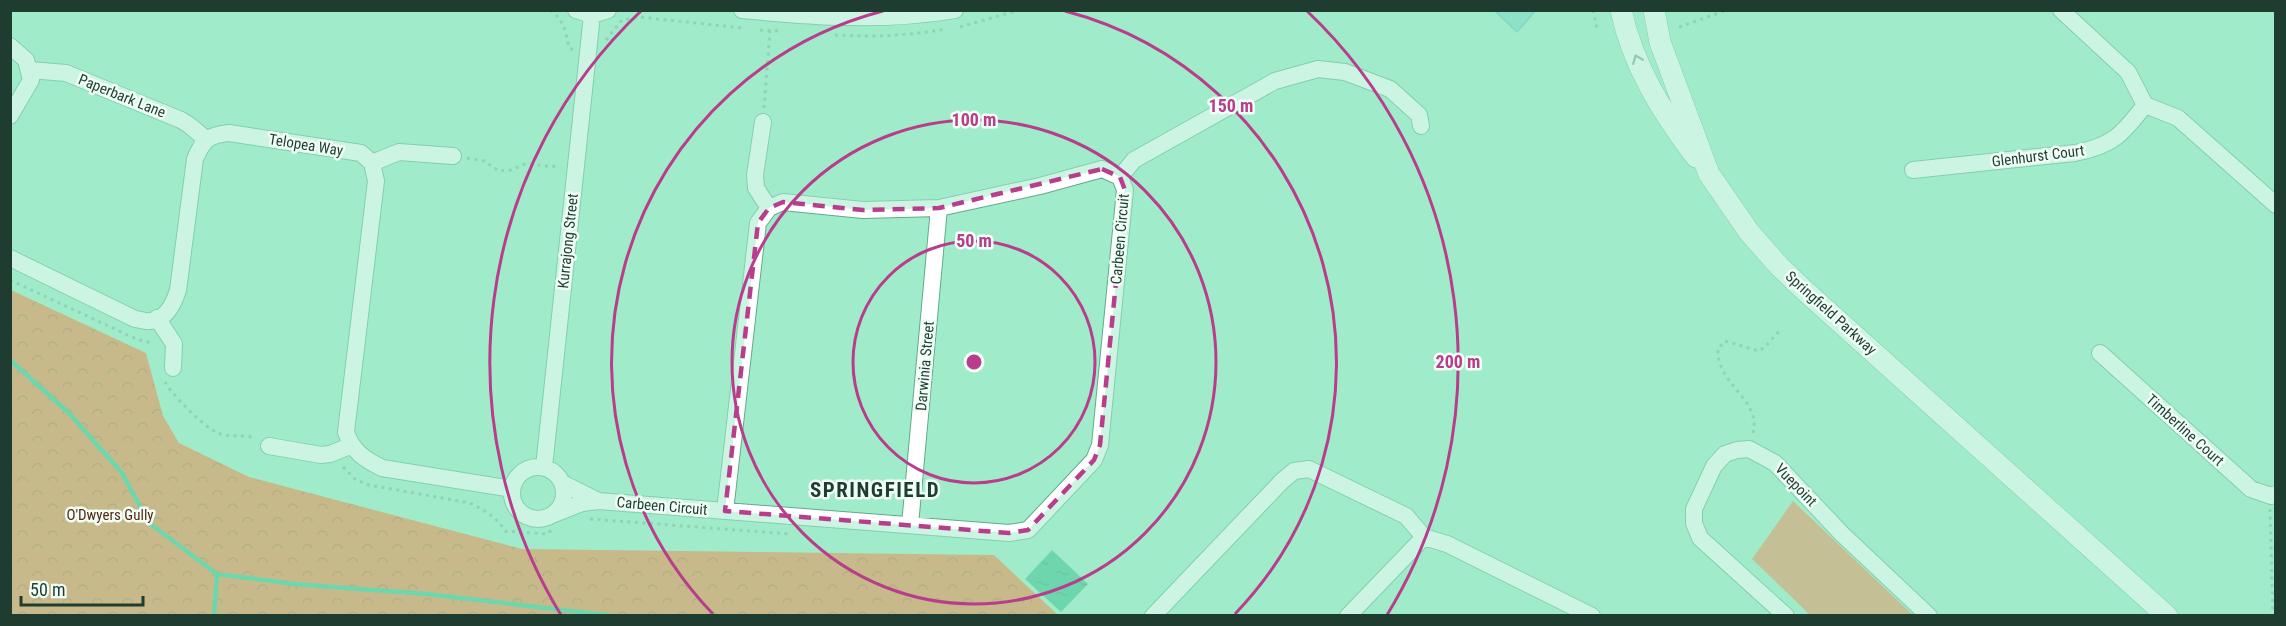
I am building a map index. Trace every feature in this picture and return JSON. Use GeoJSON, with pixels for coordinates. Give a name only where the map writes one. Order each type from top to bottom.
{"type":"FeatureCollection","features":[{"type":"Feature","properties":{"kind":"main road"},"geometry":{"type":"LineString","coordinates":[[1621,10],[1638,63],[1659,106],[1709,174]]}},
{"type":"Feature","properties":{"kind":"main road","name":"Springfield Parkway"},"geometry":{"type":"LineString","coordinates":[[1654,10],[1660,42],[1709,174],[1749,232],[1779,266],[2167,615]]}},
{"type":"Feature","properties":{"kind":"main road","name":"Springfield Parkway"},"geometry":{"type":"LineString","coordinates":[[2098,553],[2128,590],[2143,615]]}},
{"type":"Feature","properties":{"kind":"street"},"geometry":{"type":"LineString","coordinates":[[742,10],[822,18],[888,18],[955,10]]}},
{"type":"Feature","properties":{"kind":"street"},"geometry":{"type":"LineString","coordinates":[[2061,10],[2128,72],[2145,105],[2178,118],[2276,205]]}},
{"type":"Feature","properties":{"kind":"street","name":"Kurrajong Street"},"geometry":{"type":"LineString","coordinates":[[544,467],[592,12]]}},
{"type":"Feature","properties":{"kind":"street"},"geometry":{"type":"LineString","coordinates":[[10,46],[26,60],[31,80],[10,116]]}},
{"type":"Feature","properties":{"kind":"street"},"geometry":{"type":"LineString","coordinates":[[1120,177],[1134,160],[1275,81],[1318,69],[1345,72],[1390,89],[1419,115],[1421,126]]}},
{"type":"Feature","properties":{"kind":"street","name":"Paperbark Lane"},"geometry":{"type":"LineString","coordinates":[[30,70],[66,73],[181,120],[207,140]]}},
{"type":"Feature","properties":{"kind":"street","name":"Glenhurst Court"},"geometry":{"type":"LineString","coordinates":[[1913,170],[2094,149],[2116,139],[2145,105]]}},
{"type":"Feature","properties":{"kind":"street"},"geometry":{"type":"LineString","coordinates":[[763,122],[755,175],[756,188],[769,208]]}},
{"type":"Feature","properties":{"kind":"street","name":"Telopea Way"},"geometry":{"type":"LineString","coordinates":[[207,140],[213,135],[229,133],[361,153],[372,162]]}},
{"type":"Feature","properties":{"kind":"street"},"geometry":{"type":"LineString","coordinates":[[10,258],[135,319],[151,322],[158,318],[174,304],[178,290],[195,159],[201,145],[207,140]]}},
{"type":"Feature","properties":{"kind":"street"},"geometry":{"type":"LineString","coordinates":[[453,156],[399,152],[372,162],[376,181],[346,432],[350,446],[364,459],[382,468],[512,489]]}},
{"type":"Feature","properties":{"kind":"street","name":"Carbeen Circuit"},"geometry":{"type":"LineString","coordinates":[[554,514],[598,501],[725,511],[910,525],[1009,533],[1028,530],[1095,460],[1100,445],[1125,190],[1120,177],[1102,169],[939,208],[863,210],[783,202],[769,208],[758,223],[725,511]]}},
{"type":"Feature","properties":{"kind":"street","name":"Darwinia Street"},"geometry":{"type":"LineString","coordinates":[[910,525],[939,208]]}},
{"type":"Feature","properties":{"kind":"street"},"geometry":{"type":"LineString","coordinates":[[158,318],[174,344],[173,368]]}},
{"type":"Feature","properties":{"kind":"street","name":"Timberline Court"},"geometry":{"type":"LineString","coordinates":[[2100,353],[2251,489],[2273,495]]}},
{"type":"Feature","properties":{"kind":"street"},"geometry":{"type":"LineString","coordinates":[[269,446],[321,455],[350,446]]}},
{"type":"Feature","properties":{"kind":"street"},"geometry":{"type":"LineString","coordinates":[[1749,449],[1725,454],[1714,466],[1694,509],[1694,524],[1700,538],[1786,615]]}},
{"type":"Feature","properties":{"kind":"street","name":"Vuepoint"},"geometry":{"type":"LineString","coordinates":[[1749,449],[1775,463],[1842,534],[1929,615]]}},
{"type":"Feature","properties":{"kind":"street"},"geometry":{"type":"LineString","coordinates":[[544,467],[558,476],[562,483],[564,499],[554,514],[537,519],[521,513],[515,506],[512,489],[520,474],[527,469],[544,467]]}},
{"type":"Feature","properties":{"kind":"street"},"geometry":{"type":"LineString","coordinates":[[1153,615],[1294,471],[1309,469],[1406,516],[1424,537],[1447,544],[1592,615]]}},
{"type":"Feature","properties":{"kind":"street","name":"Carbeen Circuit"},"geometry":{"type":"LineString","coordinates":[[562,483],[598,501]]}},
{"type":"Feature","properties":{"kind":"street"},"geometry":{"type":"LineString","coordinates":[[1348,615],[1424,537]]}},
{"type":"Feature","properties":{"kind":"path"},"geometry":{"type":"LineString","coordinates":[[1593,10],[1597,29]]}},
{"type":"Feature","properties":{"kind":"path"},"geometry":{"type":"LineString","coordinates":[[1679,27],[1727,10]]}},
{"type":"Feature","properties":{"kind":"path"},"geometry":{"type":"LineString","coordinates":[[763,122],[771,13]]}},
{"type":"Feature","properties":{"kind":"path"},"geometry":{"type":"LineString","coordinates":[[453,156],[484,161],[499,171],[511,170],[525,164],[576,168]]}},
{"type":"Feature","properties":{"kind":"path"},"geometry":{"type":"LineString","coordinates":[[1749,449],[1755,428],[1753,413],[1719,366],[1718,349],[1725,341],[1759,351],[1781,329]]}},
{"type":"Feature","properties":{"kind":"path"},"geometry":{"type":"LineString","coordinates":[[2273,495],[2270,519],[2274,615]]}},
{"type":"Feature","properties":{"kind":"highlighted area"},"geometry":{"type":"Polygon","coordinates":[[[1102,169],[1120,177],[1125,190],[1100,445],[1094,460],[1028,530],[1009,533],[725,511],[758,223],[769,208],[783,202],[863,210],[939,208],[1102,169]]]}},
{"type":"Feature","properties":{"kind":"green space","name":"O'Dwyers Gully"},"geometry":{"type":"Polygon","coordinates":[[[11,290],[146,353],[163,416],[179,443],[249,477],[522,549],[994,555],[1058,615],[11,615],[11,290]]]}},
{"type":"Feature","properties":{"kind":"shaded area"},"geometry":{"type":"Polygon","coordinates":[[[1793,501],[1913,615],[1810,615],[1752,559],[1793,501]]]}},
{"type":"Feature","properties":{"kind":"water"},"geometry":{"type":"Polygon","coordinates":[[[1052,550],[1088,584],[1061,612],[1025,579],[1052,550]]]}},
{"type":"Feature","properties":{"kind":"building"},"geometry":{"type":"Polygon","coordinates":[[[1494,10],[1536,10],[1517,32],[1494,10]]]}},
{"type":"Feature","properties":{"kind":"waterway"},"geometry":{"type":"LineString","coordinates":[[10,360],[69,413],[122,473],[149,523],[217,574],[294,584],[427,594],[614,616]]}},
{"type":"Feature","properties":{"kind":"waterway"},"geometry":{"type":"LineString","coordinates":[[214,616],[217,574]]}},
{"type":"Feature","properties":{"kind":"district","name":"SPRINGFIELD"},"geometry":{"type":"Point","coordinates":[875,490]}}]}
